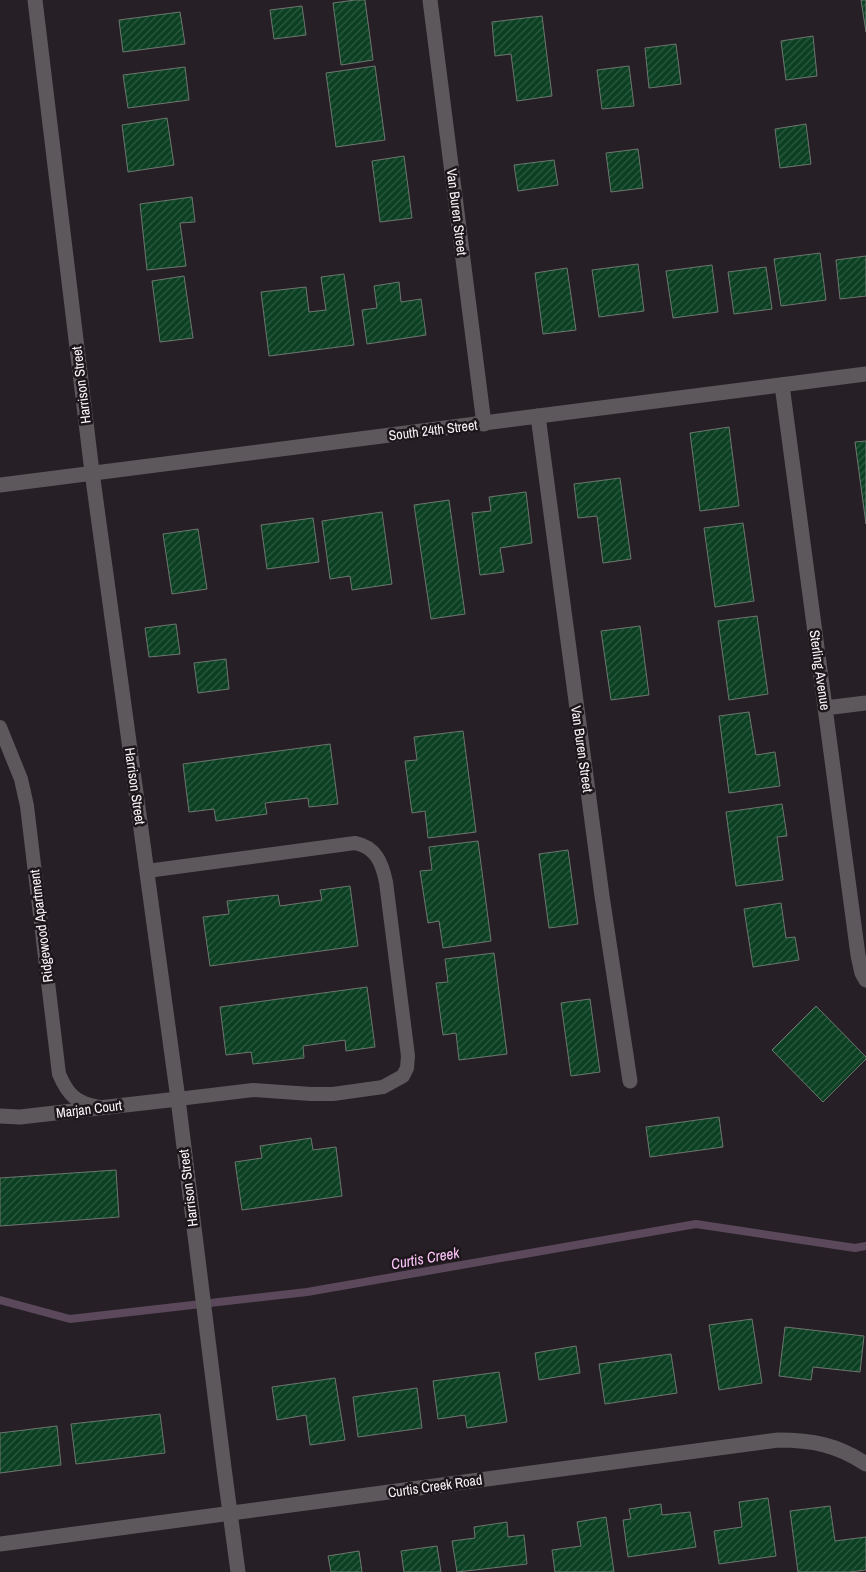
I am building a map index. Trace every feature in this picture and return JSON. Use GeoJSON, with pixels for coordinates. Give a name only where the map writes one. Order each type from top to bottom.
{"type":"FeatureCollection","features":[{"type":"Feature","properties":{"kind":"street","name":"Harrison Street"},"geometry":{"type":"LineString","coordinates":[[35,0],[92,472],[178,1099],[238,1572]]}},
{"type":"Feature","properties":{"kind":"street","name":"Van Buren Street"},"geometry":{"type":"LineString","coordinates":[[430,0],[484,424]]}},
{"type":"Feature","properties":{"kind":"street","name":"South 24th Street"},"geometry":{"type":"LineString","coordinates":[[0,485],[866,374]]}},
{"type":"Feature","properties":{"kind":"street","name":"Sterling Avenue"},"geometry":{"type":"LineString","coordinates":[[782,385],[858,955],[862,973],[866,980]]}},
{"type":"Feature","properties":{"kind":"street","name":"Van Buren Street"},"geometry":{"type":"LineString","coordinates":[[538,416],[600,886],[630,1081]]}},
{"type":"Feature","properties":{"kind":"street"},"geometry":{"type":"LineString","coordinates":[[825,708],[866,703]]}},
{"type":"Feature","properties":{"kind":"street","name":"Marjan Court"},"geometry":{"type":"LineString","coordinates":[[0,1116],[20,1117],[178,1099]]}},
{"type":"Feature","properties":{"kind":"street","name":"Curtis Creek Road"},"geometry":{"type":"LineString","coordinates":[[0,1544],[778,1440],[805,1440],[829,1445],[854,1456],[866,1464]]}},
{"type":"Feature","properties":{"kind":"lane","name":"Ridgewood Apartment"},"geometry":{"type":"LineString","coordinates":[[0,727],[22,779],[27,806],[59,1074],[66,1089],[75,1099],[86,1105],[99,1107]]}},
{"type":"Feature","properties":{"kind":"lane"},"geometry":{"type":"LineString","coordinates":[[147,871],[355,843],[362,844],[372,850],[378,858],[384,869],[388,892],[408,1056],[407,1068],[403,1076],[383,1087],[333,1094],[252,1090],[178,1099]]}},
{"type":"Feature","properties":{"kind":"building"},"geometry":{"type":"Polygon","coordinates":[[[365,0],[373,60],[341,65],[333,3],[365,0]]]}},
{"type":"Feature","properties":{"kind":"building"},"geometry":{"type":"Polygon","coordinates":[[[861,0],[866,0],[866,32],[861,0]]]}},
{"type":"Feature","properties":{"kind":"building"},"geometry":{"type":"Polygon","coordinates":[[[302,6],[306,35],[274,39],[270,10],[302,6]]]}},
{"type":"Feature","properties":{"kind":"building"},"geometry":{"type":"Polygon","coordinates":[[[180,12],[185,44],[123,52],[119,20],[180,12]]]}},
{"type":"Feature","properties":{"kind":"building"},"geometry":{"type":"Polygon","coordinates":[[[542,16],[552,96],[517,101],[511,54],[495,56],[492,22],[542,16]]]}},
{"type":"Feature","properties":{"kind":"building"},"geometry":{"type":"Polygon","coordinates":[[[813,36],[817,76],[786,80],[781,41],[813,36]]]}},
{"type":"Feature","properties":{"kind":"building"},"geometry":{"type":"Polygon","coordinates":[[[676,44],[681,84],[649,88],[645,48],[676,44]]]}},
{"type":"Feature","properties":{"kind":"building"},"geometry":{"type":"Polygon","coordinates":[[[375,66],[385,140],[336,147],[326,73],[375,66]]]}},
{"type":"Feature","properties":{"kind":"building"},"geometry":{"type":"Polygon","coordinates":[[[629,66],[634,106],[602,109],[597,70],[629,66]]]}},
{"type":"Feature","properties":{"kind":"building"},"geometry":{"type":"Polygon","coordinates":[[[185,67],[189,100],[128,108],[123,75],[185,67]]]}},
{"type":"Feature","properties":{"kind":"building"},"geometry":{"type":"Polygon","coordinates":[[[167,118],[174,165],[128,172],[122,125],[167,118]]]}},
{"type":"Feature","properties":{"kind":"building"},"geometry":{"type":"Polygon","coordinates":[[[806,124],[811,164],[780,168],[775,129],[806,124]]]}},
{"type":"Feature","properties":{"kind":"building"},"geometry":{"type":"Polygon","coordinates":[[[638,149],[643,188],[611,192],[606,153],[638,149]]]}},
{"type":"Feature","properties":{"kind":"building"},"geometry":{"type":"Polygon","coordinates":[[[404,156],[412,218],[380,222],[372,161],[404,156]]]}},
{"type":"Feature","properties":{"kind":"building"},"geometry":{"type":"Polygon","coordinates":[[[554,160],[558,185],[518,191],[514,165],[554,160]]]}},
{"type":"Feature","properties":{"kind":"building"},"geometry":{"type":"Polygon","coordinates":[[[192,197],[195,222],[180,223],[186,266],[147,270],[140,204],[192,197]]]}},
{"type":"Feature","properties":{"kind":"building"},"geometry":{"type":"Polygon","coordinates":[[[820,253],[826,300],[781,306],[774,259],[820,253]]]}},
{"type":"Feature","properties":{"kind":"building"},"geometry":{"type":"Polygon","coordinates":[[[866,256],[866,296],[840,299],[836,260],[866,256]]]}},
{"type":"Feature","properties":{"kind":"building"},"geometry":{"type":"Polygon","coordinates":[[[638,264],[644,311],[599,317],[592,270],[638,264]]]}},
{"type":"Feature","properties":{"kind":"building"},"geometry":{"type":"Polygon","coordinates":[[[712,265],[718,312],[673,318],[666,271],[712,265]]]}},
{"type":"Feature","properties":{"kind":"building"},"geometry":{"type":"Polygon","coordinates":[[[766,267],[772,309],[734,314],[728,272],[766,267]]]}},
{"type":"Feature","properties":{"kind":"building"},"geometry":{"type":"Polygon","coordinates":[[[567,268],[576,330],[543,334],[535,273],[567,268]]]}},
{"type":"Feature","properties":{"kind":"building"},"geometry":{"type":"Polygon","coordinates":[[[344,274],[354,345],[269,356],[261,292],[306,287],[309,312],[326,310],[321,277],[344,274]]]}},
{"type":"Feature","properties":{"kind":"building"},"geometry":{"type":"Polygon","coordinates":[[[184,276],[193,338],[160,342],[152,281],[184,276]]]}},
{"type":"Feature","properties":{"kind":"building"},"geometry":{"type":"Polygon","coordinates":[[[399,282],[401,302],[421,299],[426,335],[367,344],[362,310],[377,308],[374,286],[399,282]]]}},
{"type":"Feature","properties":{"kind":"building"},"geometry":{"type":"Polygon","coordinates":[[[729,427],[739,506],[700,511],[690,433],[729,427]]]}},
{"type":"Feature","properties":{"kind":"building"},"geometry":{"type":"Polygon","coordinates":[[[866,441],[866,524],[855,442],[866,441]]]}},
{"type":"Feature","properties":{"kind":"building"},"geometry":{"type":"Polygon","coordinates":[[[620,478],[631,559],[603,563],[597,516],[578,518],[574,484],[620,478]]]}},
{"type":"Feature","properties":{"kind":"building"},"geometry":{"type":"Polygon","coordinates":[[[526,492],[532,543],[500,548],[504,572],[480,575],[472,513],[491,511],[489,497],[526,492]]]}},
{"type":"Feature","properties":{"kind":"building"},"geometry":{"type":"Polygon","coordinates":[[[449,500],[465,614],[431,619],[414,505],[449,500]]]}},
{"type":"Feature","properties":{"kind":"building"},"geometry":{"type":"Polygon","coordinates":[[[382,512],[392,584],[352,590],[350,576],[330,579],[322,521],[382,512]]]}},
{"type":"Feature","properties":{"kind":"building"},"geometry":{"type":"Polygon","coordinates":[[[313,518],[319,562],[267,569],[261,525],[313,518]]]}},
{"type":"Feature","properties":{"kind":"building"},"geometry":{"type":"Polygon","coordinates":[[[743,523],[754,601],[715,607],[704,528],[743,523]]]}},
{"type":"Feature","properties":{"kind":"building"},"geometry":{"type":"Polygon","coordinates":[[[198,529],[207,589],[172,594],[163,534],[198,529]]]}},
{"type":"Feature","properties":{"kind":"building"},"geometry":{"type":"Polygon","coordinates":[[[757,616],[768,694],[729,700],[718,621],[757,616]]]}},
{"type":"Feature","properties":{"kind":"building"},"geometry":{"type":"Polygon","coordinates":[[[176,624],[180,654],[149,657],[145,628],[176,624]]]}},
{"type":"Feature","properties":{"kind":"building"},"geometry":{"type":"Polygon","coordinates":[[[640,626],[649,695],[611,700],[601,631],[640,626]]]}},
{"type":"Feature","properties":{"kind":"building"},"geometry":{"type":"Polygon","coordinates":[[[226,659],[229,689],[198,693],[194,663],[226,659]]]}},
{"type":"Feature","properties":{"kind":"building"},"geometry":{"type":"Polygon","coordinates":[[[749,712],[756,755],[775,752],[780,786],[729,793],[719,716],[749,712]]]}},
{"type":"Feature","properties":{"kind":"building"},"geometry":{"type":"Polygon","coordinates":[[[463,731],[476,832],[428,838],[425,811],[412,813],[405,761],[417,760],[414,737],[463,731]]]}},
{"type":"Feature","properties":{"kind":"building"},"geometry":{"type":"Polygon","coordinates":[[[330,744],[338,804],[309,807],[308,798],[265,803],[267,814],[216,821],[214,809],[189,812],[183,764],[330,744]]]}},
{"type":"Feature","properties":{"kind":"building"},"geometry":{"type":"Polygon","coordinates":[[[782,804],[787,836],[777,837],[783,880],[736,886],[726,812],[782,804]]]}},
{"type":"Feature","properties":{"kind":"building"},"geometry":{"type":"Polygon","coordinates":[[[478,841],[491,941],[443,948],[439,921],[428,923],[420,871],[432,870],[429,847],[478,841]]]}},
{"type":"Feature","properties":{"kind":"building"},"geometry":{"type":"Polygon","coordinates":[[[568,850],[578,924],[549,928],[539,854],[568,850]]]}},
{"type":"Feature","properties":{"kind":"building"},"geometry":{"type":"Polygon","coordinates":[[[350,886],[358,946],[210,966],[203,917],[229,914],[227,901],[278,895],[280,906],[322,900],[320,890],[350,886]]]}},
{"type":"Feature","properties":{"kind":"building"},"geometry":{"type":"Polygon","coordinates":[[[781,903],[786,938],[795,937],[799,960],[753,967],[744,909],[781,903]]]}},
{"type":"Feature","properties":{"kind":"building"},"geometry":{"type":"Polygon","coordinates":[[[494,953],[507,1054],[459,1060],[456,1033],[443,1035],[436,983],[448,982],[445,959],[494,953]]]}},
{"type":"Feature","properties":{"kind":"building"},"geometry":{"type":"Polygon","coordinates":[[[367,987],[375,1047],[346,1051],[345,1040],[303,1046],[304,1058],[253,1064],[251,1052],[226,1055],[220,1007],[367,987]]]}},
{"type":"Feature","properties":{"kind":"building"},"geometry":{"type":"Polygon","coordinates":[[[590,999],[600,1072],[571,1076],[561,1003],[590,999]]]}},
{"type":"Feature","properties":{"kind":"building"},"geometry":{"type":"Polygon","coordinates":[[[816,1006],[866,1057],[823,1102],[772,1050],[816,1006]]]}},
{"type":"Feature","properties":{"kind":"building"},"geometry":{"type":"Polygon","coordinates":[[[719,1117],[723,1147],[650,1157],[646,1127],[719,1117]]]}},
{"type":"Feature","properties":{"kind":"building"},"geometry":{"type":"Polygon","coordinates":[[[311,1138],[313,1150],[336,1147],[342,1196],[242,1210],[235,1162],[262,1158],[260,1146],[311,1138]]]}},
{"type":"Feature","properties":{"kind":"building"},"geometry":{"type":"Polygon","coordinates":[[[116,1170],[119,1217],[0,1226],[0,1178],[116,1170]]]}},
{"type":"Feature","properties":{"kind":"building"},"geometry":{"type":"Polygon","coordinates":[[[752,1319],[762,1383],[719,1390],[709,1325],[752,1319]]]}},
{"type":"Feature","properties":{"kind":"building"},"geometry":{"type":"Polygon","coordinates":[[[785,1327],[864,1336],[860,1372],[813,1367],[811,1380],[779,1376],[785,1327]]]}},
{"type":"Feature","properties":{"kind":"building"},"geometry":{"type":"Polygon","coordinates":[[[576,1346],[580,1373],[539,1380],[535,1353],[576,1346]]]}},
{"type":"Feature","properties":{"kind":"building"},"geometry":{"type":"Polygon","coordinates":[[[671,1354],[677,1393],[605,1404],[599,1364],[671,1354]]]}},
{"type":"Feature","properties":{"kind":"building"},"geometry":{"type":"Polygon","coordinates":[[[499,1372],[507,1422],[467,1428],[465,1415],[438,1419],[433,1381],[499,1372]]]}},
{"type":"Feature","properties":{"kind":"building"},"geometry":{"type":"Polygon","coordinates":[[[335,1378],[345,1440],[310,1445],[306,1415],[277,1420],[272,1387],[335,1378]]]}},
{"type":"Feature","properties":{"kind":"building"},"geometry":{"type":"Polygon","coordinates":[[[417,1388],[422,1428],[358,1437],[353,1397],[417,1388]]]}},
{"type":"Feature","properties":{"kind":"building"},"geometry":{"type":"Polygon","coordinates":[[[160,1414],[165,1453],[76,1464],[71,1424],[160,1414]]]}},
{"type":"Feature","properties":{"kind":"building"},"geometry":{"type":"Polygon","coordinates":[[[57,1426],[61,1465],[0,1473],[0,1433],[57,1426]]]}},
{"type":"Feature","properties":{"kind":"building"},"geometry":{"type":"Polygon","coordinates":[[[768,1498],[776,1556],[719,1564],[714,1531],[742,1527],[739,1502],[768,1498]]]}},
{"type":"Feature","properties":{"kind":"building"},"geometry":{"type":"Polygon","coordinates":[[[661,1504],[662,1515],[690,1512],[696,1547],[628,1557],[623,1520],[631,1519],[629,1509],[661,1504]]]}},
{"type":"Feature","properties":{"kind":"building"},"geometry":{"type":"Polygon","coordinates":[[[830,1506],[835,1541],[866,1537],[866,1570],[850,1572],[798,1572],[790,1511],[830,1506]]]}},
{"type":"Feature","properties":{"kind":"building"},"geometry":{"type":"Polygon","coordinates":[[[606,1517],[614,1572],[555,1572],[552,1550],[581,1546],[577,1522],[606,1517]]]}},
{"type":"Feature","properties":{"kind":"building"},"geometry":{"type":"Polygon","coordinates":[[[507,1522],[508,1537],[524,1535],[527,1564],[457,1572],[452,1541],[475,1538],[474,1527],[507,1522]]]}},
{"type":"Feature","properties":{"kind":"building"},"geometry":{"type":"Polygon","coordinates":[[[437,1546],[441,1572],[404,1572],[401,1551],[437,1546]]]}},
{"type":"Feature","properties":{"kind":"building"},"geometry":{"type":"Polygon","coordinates":[[[359,1551],[362,1572],[331,1572],[328,1556],[359,1551]]]}},
{"type":"Feature","properties":{"kind":"waterway","name":"Curtis Creek"},"geometry":{"type":"LineString","coordinates":[[0,1300],[70,1319],[307,1292],[696,1224],[855,1248],[866,1246]]}}]}
